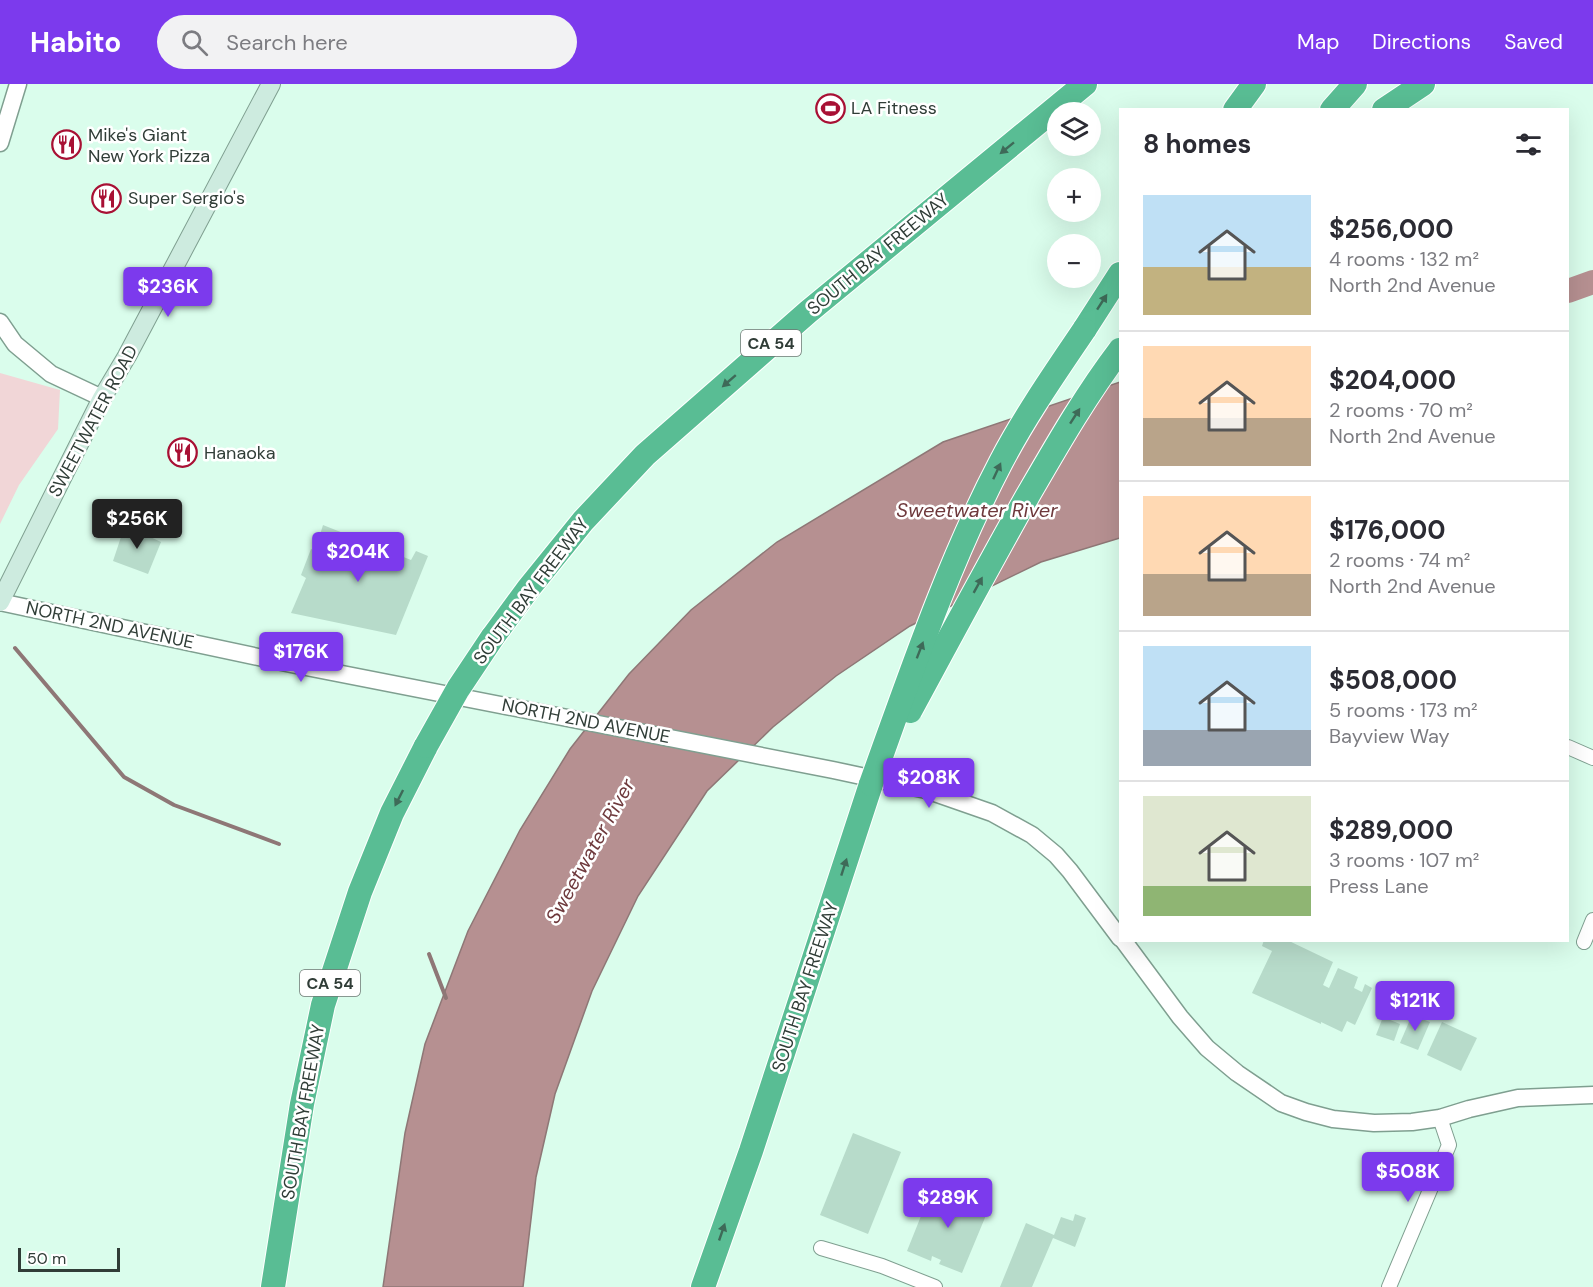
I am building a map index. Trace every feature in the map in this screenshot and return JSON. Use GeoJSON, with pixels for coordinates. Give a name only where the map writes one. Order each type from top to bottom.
{"type":"FeatureCollection","features":[{"type":"Feature","properties":{"kind":"highway"},"geometry":{"type":"LineString","coordinates":[[1037,123],[1074,84]]}},
{"type":"Feature","properties":{"kind":"highway","name":"SOUTH BAY FREEWAY"},"geometry":{"type":"LineString","coordinates":[[273,1287],[302,1104],[323,1005],[360,892],[392,813],[426,746],[458,689],[492,638],[583,521],[645,455],[808,312],[1085,84]]}},
{"type":"Feature","properties":{"kind":"highway"},"geometry":{"type":"LineString","coordinates":[[1236,108],[1254,84]]}},
{"type":"Feature","properties":{"kind":"highway"},"geometry":{"type":"LineString","coordinates":[[1334,108],[1355,84]]}},
{"type":"Feature","properties":{"kind":"highway"},"geometry":{"type":"LineString","coordinates":[[1387,108],[1423,84]]}},
{"type":"Feature","properties":{"kind":"highway","name":"SOUTH BAY FREEWAY"},"geometry":{"type":"LineString","coordinates":[[703,1287],[751,1151],[871,784],[919,652],[961,548],[1002,461],[1050,381],[1119,276]]}},
{"type":"Feature","properties":{"kind":"highway"},"geometry":{"type":"LineString","coordinates":[[871,784],[986,570],[1062,435],[1119,351]]}},
{"type":"Feature","properties":{"kind":"highway"},"geometry":{"type":"LineString","coordinates":[[258,1287],[281,1235]]}},
{"type":"Feature","properties":{"kind":"main road","name":"SWEETWATER ROAD"},"geometry":{"type":"LineString","coordinates":[[0,602],[102,398],[127,356],[271,84]]}},
{"type":"Feature","properties":{"kind":"street"},"geometry":{"type":"LineString","coordinates":[[0,144],[18,84]]}},
{"type":"Feature","properties":{"kind":"street"},"geometry":{"type":"LineString","coordinates":[[0,322],[15,344],[51,374],[102,398]]}},
{"type":"Feature","properties":{"kind":"street","name":"NORTH 2ND AVENUE"},"geometry":{"type":"LineString","coordinates":[[0,602],[291,664],[926,790],[979,807],[1032,835],[1056,855],[1070,871],[1119,935]]}},
{"type":"Feature","properties":{"kind":"street"},"geometry":{"type":"LineString","coordinates":[[1569,747],[1593,758]]}},
{"type":"Feature","properties":{"kind":"street"},"geometry":{"type":"LineString","coordinates":[[1584,942],[1593,920]]}},
{"type":"Feature","properties":{"kind":"street","name":"NORTH 2ND AVENUE"},"geometry":{"type":"LineString","coordinates":[[1124,942],[1180,1017],[1207,1048],[1237,1073],[1281,1103],[1333,1119],[1374,1123],[1412,1122],[1440,1118],[1518,1098],[1593,1095]]}},
{"type":"Feature","properties":{"kind":"street"},"geometry":{"type":"LineString","coordinates":[[1389,1287],[1449,1144],[1440,1118]]}},
{"type":"Feature","properties":{"kind":"street"},"geometry":{"type":"LineString","coordinates":[[820,1248],[882,1266],[935,1287]]}},
{"type":"Feature","properties":{"kind":"shaded area"},"geometry":{"type":"Polygon","coordinates":[[[0,373],[60,390],[58,429],[19,485],[0,524],[0,373]]]}},
{"type":"Feature","properties":{"kind":"water","name":"Sweetwater River"},"geometry":{"type":"Polygon","coordinates":[[[1119,382],[1119,538],[1041,562],[910,626],[836,676],[773,727],[707,791],[638,896],[592,991],[555,1094],[536,1177],[523,1287],[383,1287],[405,1133],[425,1044],[468,931],[520,830],[570,749],[629,674],[691,610],[777,542],[943,442],[1119,382]]]}},
{"type":"Feature","properties":{"kind":"building"},"geometry":{"type":"Polygon","coordinates":[[[125,525],[161,542],[148,574],[113,561],[125,525]]]}},
{"type":"Feature","properties":{"kind":"building"},"geometry":{"type":"Polygon","coordinates":[[[323,525],[411,560],[416,551],[428,556],[396,635],[291,613],[306,578],[301,575],[311,549],[315,551],[323,525]]]}},
{"type":"Feature","properties":{"kind":"building"},"geometry":{"type":"Polygon","coordinates":[[[1263,942],[1291,942],[1333,962],[1323,985],[1329,988],[1338,968],[1358,977],[1354,988],[1362,992],[1365,984],[1372,988],[1355,1025],[1347,1021],[1342,1032],[1252,993],[1272,951],[1262,946],[1263,942]]]}},
{"type":"Feature","properties":{"kind":"building"},"geometry":{"type":"Polygon","coordinates":[[[1412,1015],[1430,1022],[1418,1050],[1400,1043],[1412,1015]]]}},
{"type":"Feature","properties":{"kind":"building"},"geometry":{"type":"Polygon","coordinates":[[[1383,1017],[1400,1024],[1394,1041],[1376,1035],[1383,1017]]]}},
{"type":"Feature","properties":{"kind":"building"},"geometry":{"type":"Polygon","coordinates":[[[1442,1022],[1477,1038],[1461,1071],[1427,1055],[1442,1022]]]}},
{"type":"Feature","properties":{"kind":"building"},"geometry":{"type":"Polygon","coordinates":[[[853,1133],[901,1152],[868,1234],[820,1215],[853,1133]]]}},
{"type":"Feature","properties":{"kind":"building"},"geometry":{"type":"Polygon","coordinates":[[[933,1186],[989,1208],[962,1273],[939,1264],[941,1260],[932,1256],[931,1261],[907,1251],[933,1186]]]}},
{"type":"Feature","properties":{"kind":"building"},"geometry":{"type":"Polygon","coordinates":[[[1075,1214],[1086,1218],[1075,1247],[1053,1238],[1032,1287],[1000,1287],[1026,1223],[1054,1235],[1061,1217],[1073,1221],[1075,1214]]]}},
{"type":"Feature","properties":{"kind":"waterway","name":"Sweetwater River"},"geometry":{"type":"LineString","coordinates":[[1569,291],[1593,282]]}},
{"type":"Feature","properties":{"kind":"waterway"},"geometry":{"type":"LineString","coordinates":[[15,648],[124,777],[174,805],[279,844]]}},
{"type":"Feature","properties":{"kind":"waterway"},"geometry":{"type":"LineString","coordinates":[[429,954],[446,998]]}},
{"type":"Feature","properties":{"kind":"place","name":"LA Fitness"},"geometry":{"type":"Point","coordinates":[830,108]}},
{"type":"Feature","properties":{"kind":"place","name":"Mike's Giant New York Pizza"},"geometry":{"type":"Point","coordinates":[67,145]}},
{"type":"Feature","properties":{"kind":"place","name":"Super Sergio's"},"geometry":{"type":"Point","coordinates":[107,198]}},
{"type":"Feature","properties":{"kind":"place","name":"Hanaoka"},"geometry":{"type":"Point","coordinates":[183,453]}}]}
